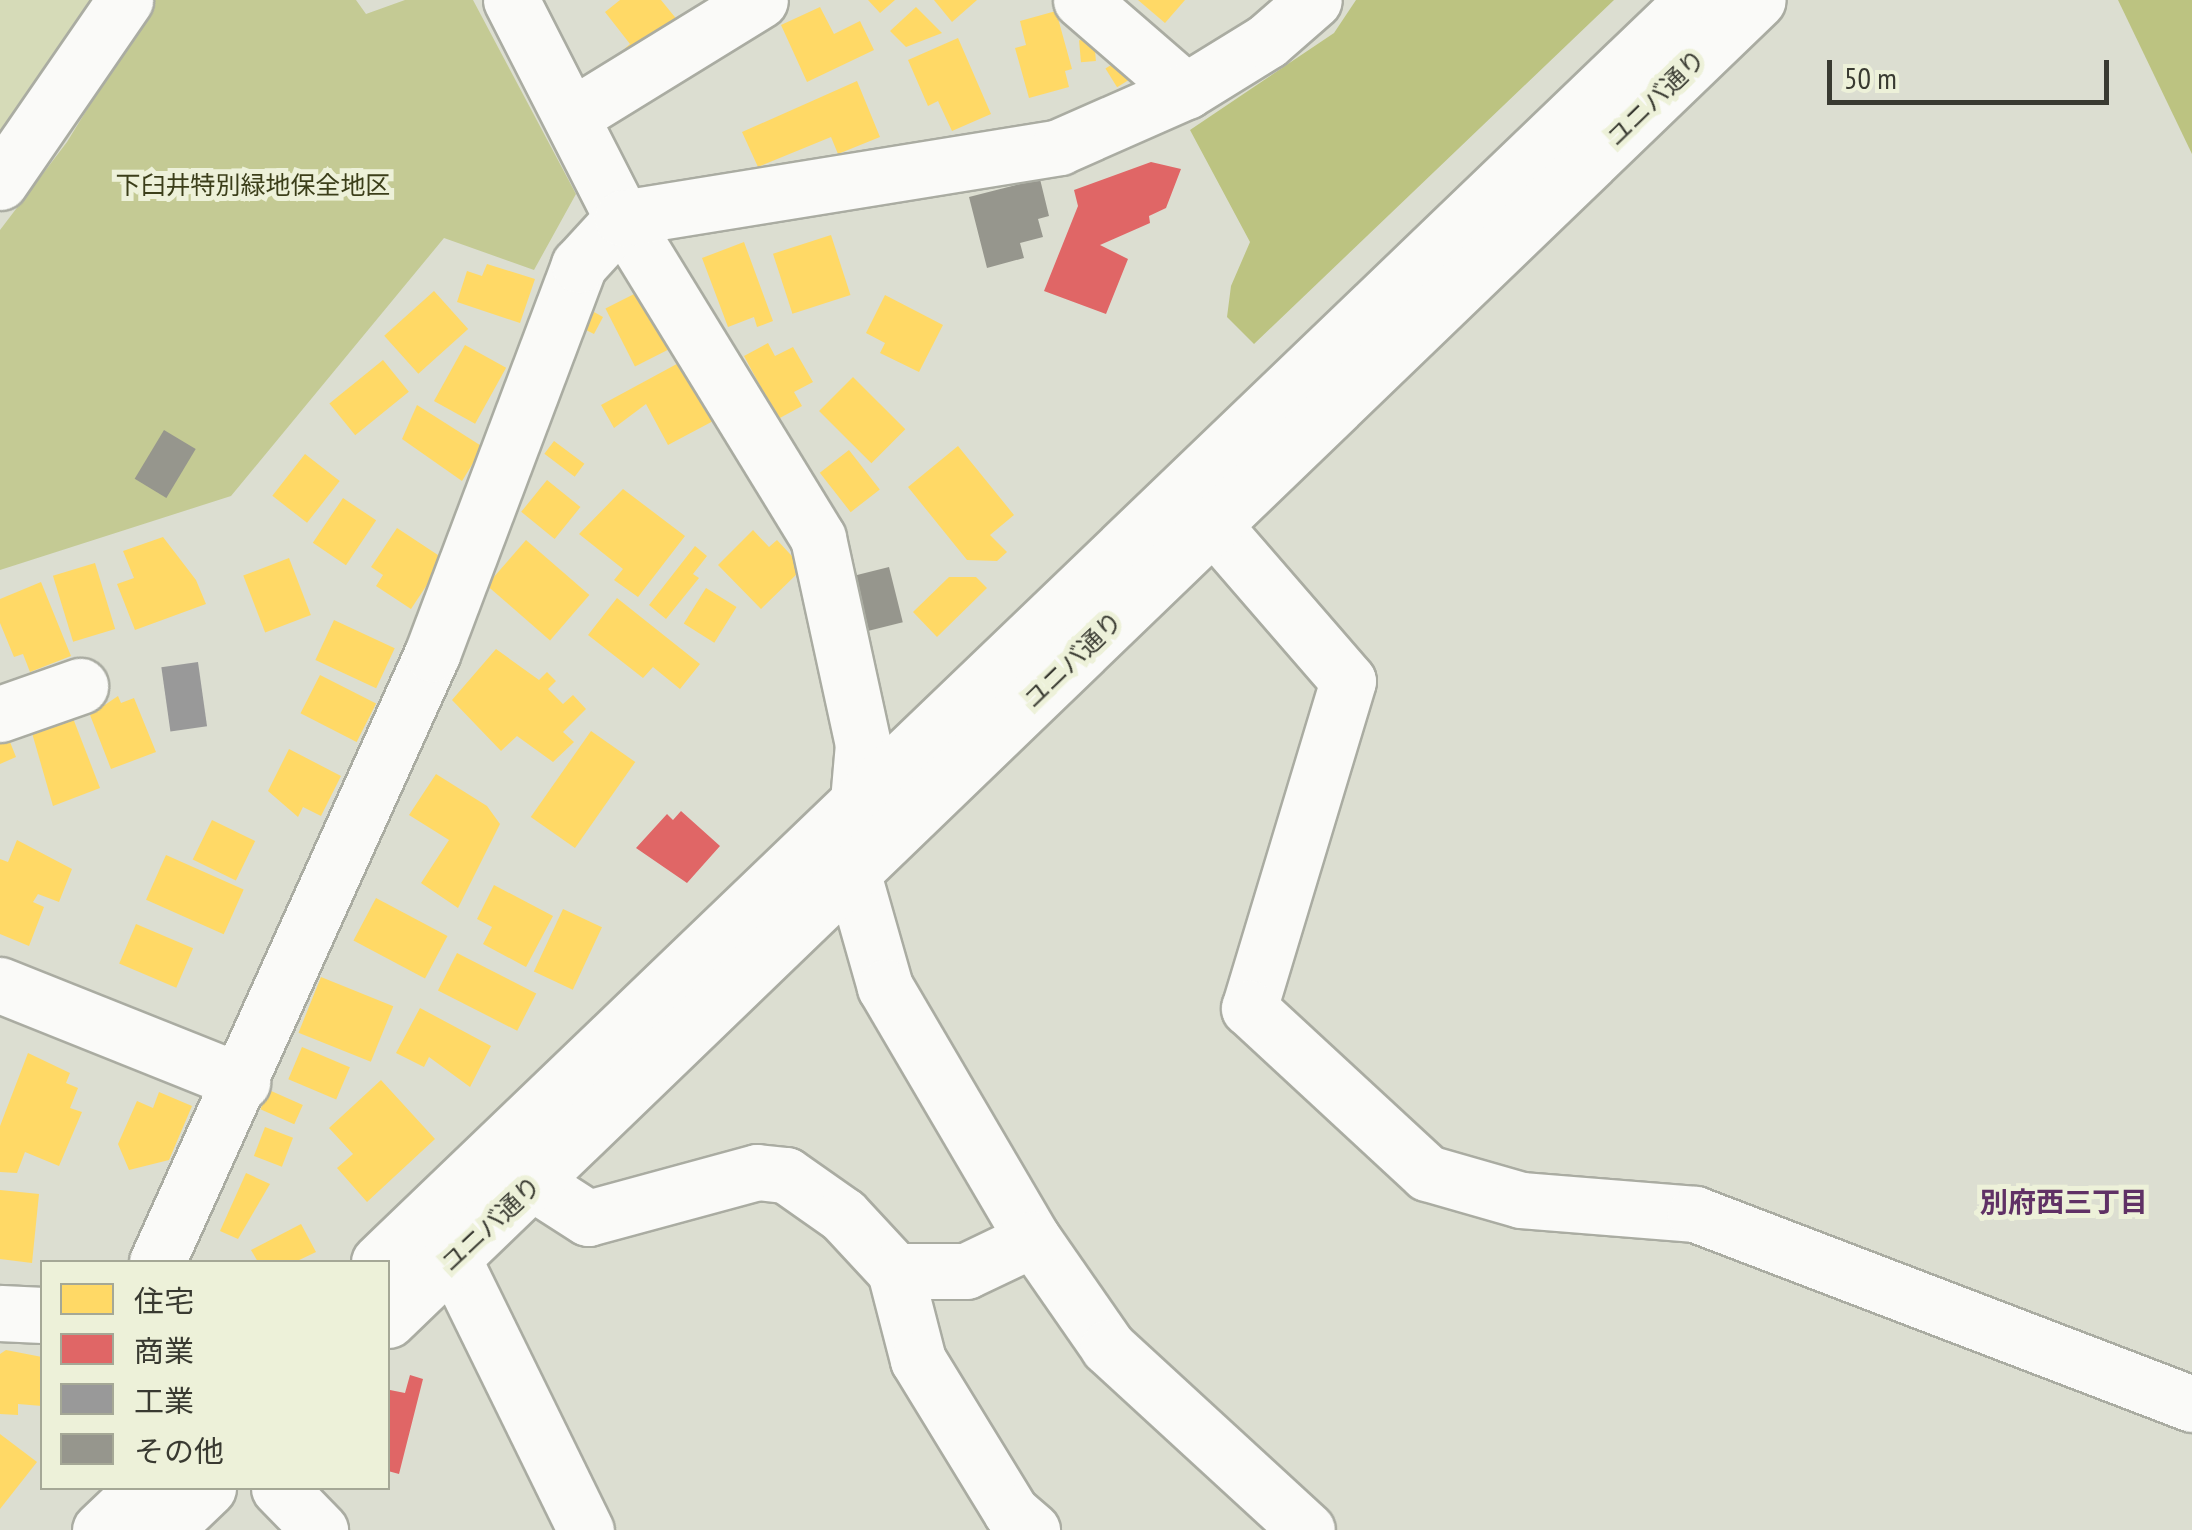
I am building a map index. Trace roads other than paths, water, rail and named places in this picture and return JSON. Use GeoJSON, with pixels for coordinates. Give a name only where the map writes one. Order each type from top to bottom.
{"type":"FeatureCollection","features":[{"type":"Feature","properties":{"kind":"street"},"geometry":{"type":"LineString","coordinates":[[0,182],[125,0]]}},
{"type":"Feature","properties":{"kind":"street"},"geometry":{"type":"LineString","coordinates":[[511,0],[575,114],[622,218],[818,538],[864,744],[852,871],[885,986],[1033,1239],[1108,1347],[1307,1530]]}},
{"type":"Feature","properties":{"kind":"street"},"geometry":{"type":"LineString","coordinates":[[575,114],[760,0]]}},
{"type":"Feature","properties":{"kind":"street"},"geometry":{"type":"LineString","coordinates":[[1081,0],[1186,90]]}},
{"type":"Feature","properties":{"kind":"street"},"geometry":{"type":"LineString","coordinates":[[158,1260],[242,1082],[432,654],[579,264],[622,218],[1059,147],[1186,90],[1267,41],[1314,0]]}},
{"type":"Feature","properties":{"kind":"street","name":"ユニバ通り"},"geometry":{"type":"LineString","coordinates":[[380,1260],[1693,0]]}},
{"type":"Feature","properties":{"kind":"street","name":"ユニバ通り"},"geometry":{"type":"LineString","coordinates":[[390,1318],[535,1184],[852,871],[1758,0]]}},
{"type":"Feature","properties":{"kind":"street"},"geometry":{"type":"LineString","coordinates":[[1213,525],[1348,681],[1249,1008],[1427,1172],[1521,1200],[1695,1214],[2192,1404]]}},
{"type":"Feature","properties":{"kind":"street"},"geometry":{"type":"LineString","coordinates":[[0,714],[80,686]]}},
{"type":"Feature","properties":{"kind":"street"},"geometry":{"type":"LineString","coordinates":[[0,985],[242,1082]]}},
{"type":"Feature","properties":{"kind":"street"},"geometry":{"type":"LineString","coordinates":[[535,1184],[588,1218],[757,1172],[786,1176],[843,1215],[895,1271],[918,1360],[1010,1512],[1032,1530]]}},
{"type":"Feature","properties":{"kind":"street"},"geometry":{"type":"LineString","coordinates":[[895,1271],[966,1272],[1033,1239]]}},
{"type":"Feature","properties":{"kind":"street"},"geometry":{"type":"LineString","coordinates":[[453,1258],[586,1530]]}},
{"type":"Feature","properties":{"kind":"street"},"geometry":{"type":"LineString","coordinates":[[0,1313],[40,1315]]}},
{"type":"Feature","properties":{"kind":"street"},"geometry":{"type":"LineString","coordinates":[[100,1530],[142,1490]]}},
{"type":"Feature","properties":{"kind":"street"},"geometry":{"type":"LineString","coordinates":[[164,1530],[206,1490]]}},
{"type":"Feature","properties":{"kind":"street"},"geometry":{"type":"LineString","coordinates":[[280,1490],[320,1530]]}},
{"type":"Feature","properties":{"kind":"district","name":"別府西三丁目"},"geometry":{"type":"Point","coordinates":[2064,1202]}},
{"type":"Feature","properties":{"kind":"park label","name":"下臼井特別緑地保全地区"},"geometry":{"type":"Point","coordinates":[253,185]}}]}
